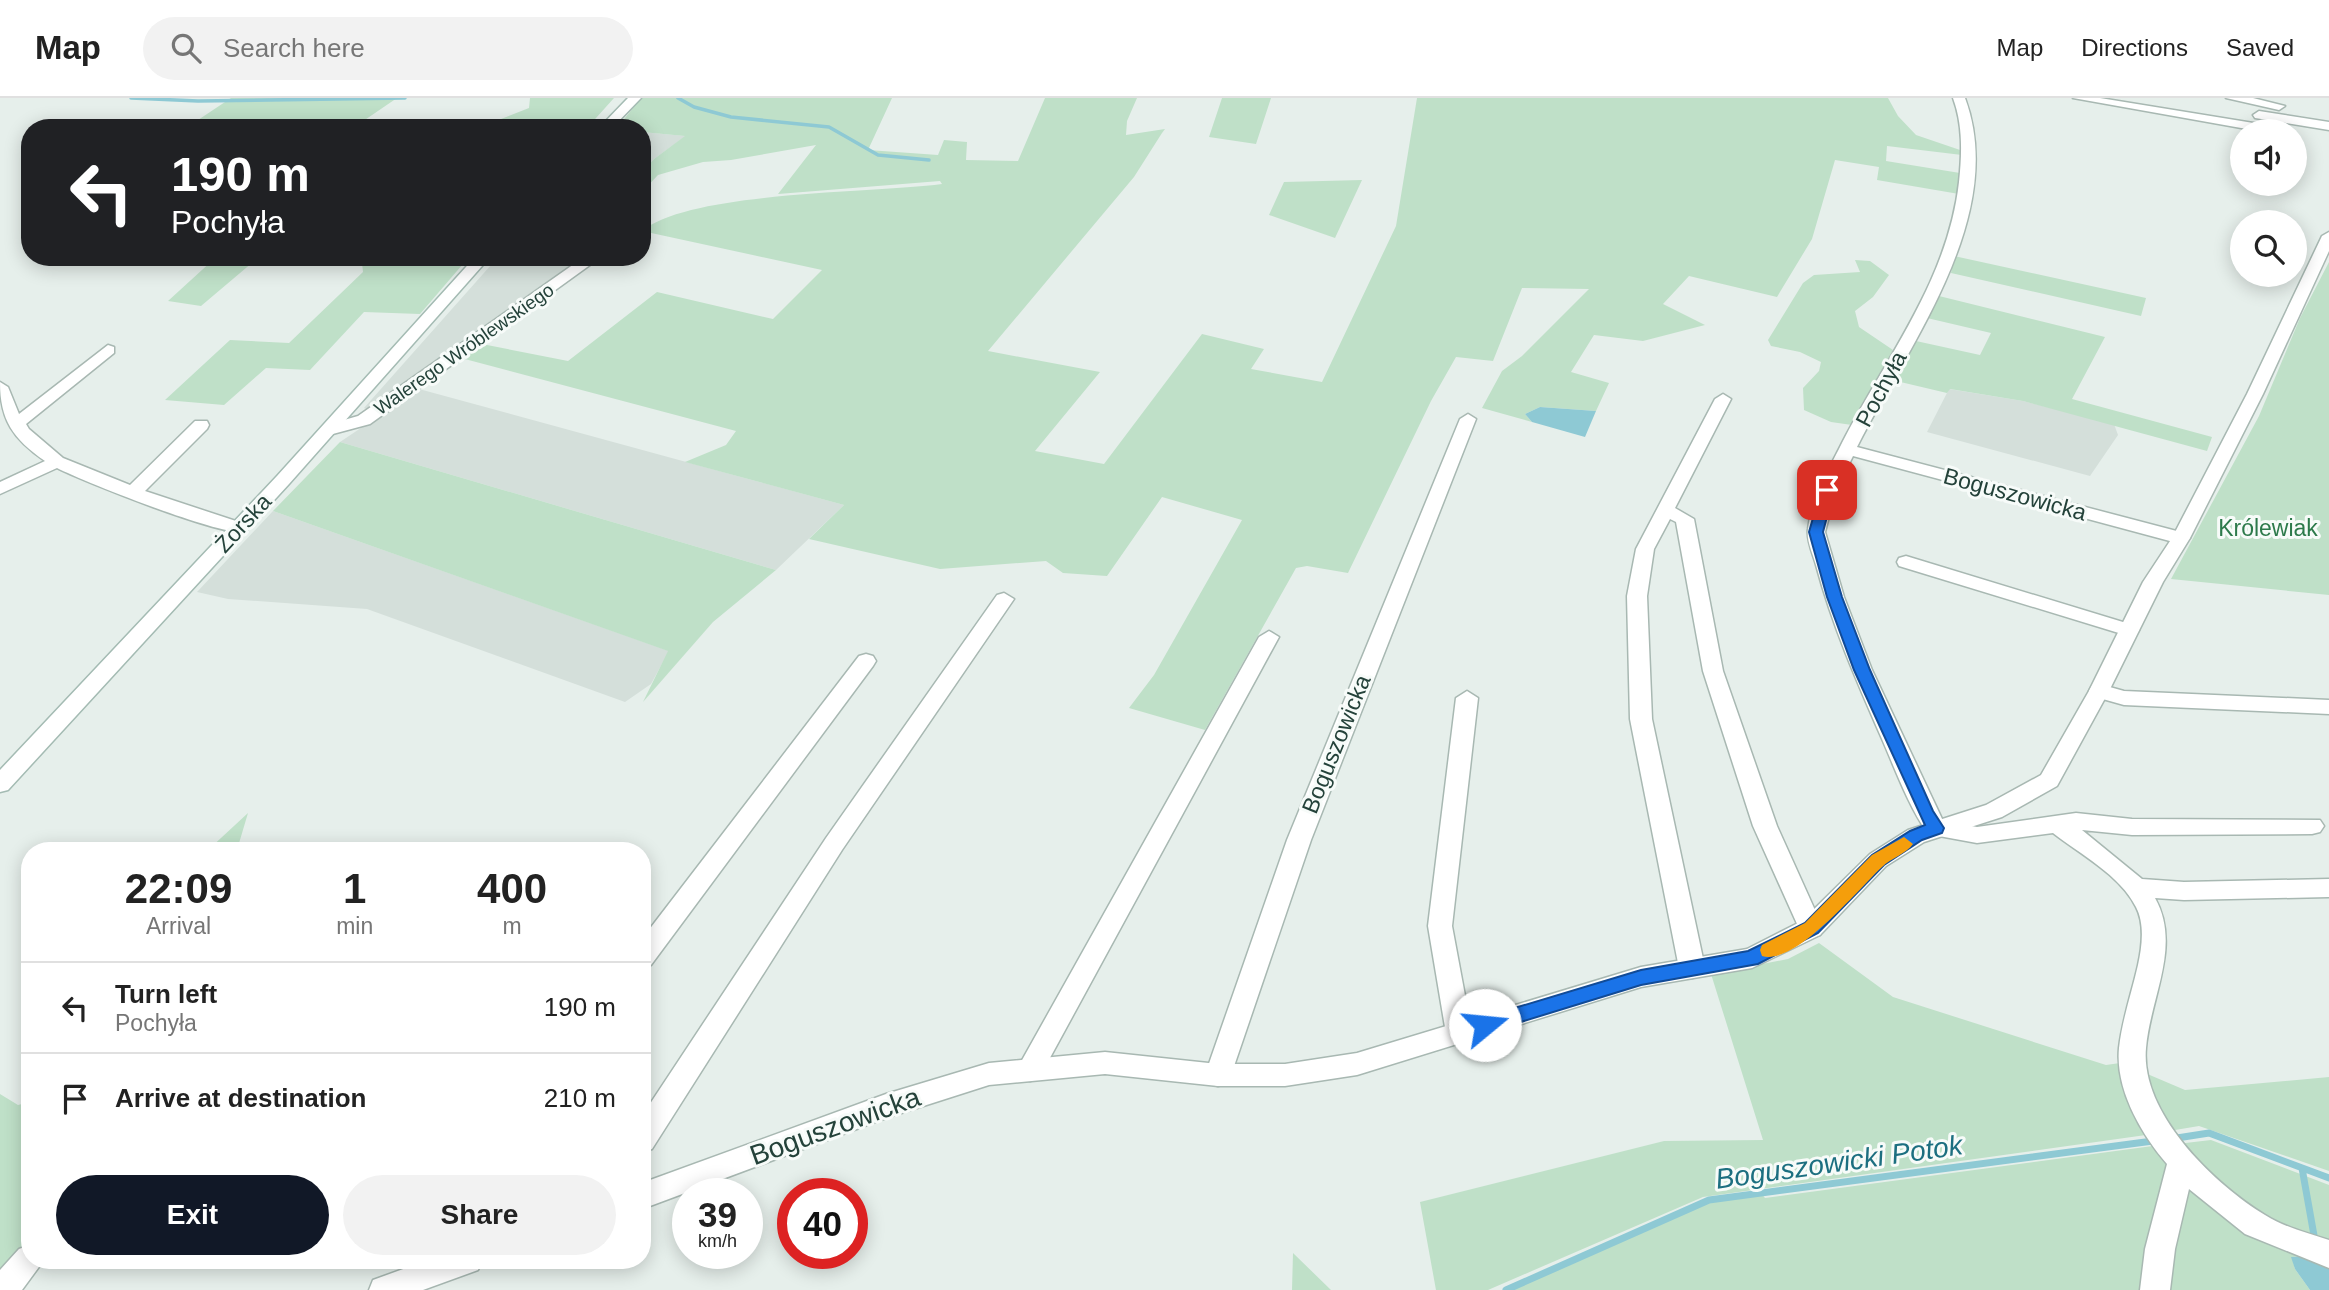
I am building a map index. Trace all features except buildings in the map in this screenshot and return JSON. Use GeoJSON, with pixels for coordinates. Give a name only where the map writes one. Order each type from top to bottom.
{"type":"FeatureCollection","features":[{"type":"Feature","properties":{"kind":"street"},"geometry":{"type":"LineString","coordinates":[[609,119],[624,98]]}},
{"type":"Feature","properties":{"kind":"street"},"geometry":{"type":"LineString","coordinates":[[613,119],[635,98]]}},
{"type":"Feature","properties":{"kind":"street","name":"Pochyła"},"geometry":{"type":"LineString","coordinates":[[1936,828],[1925,812],[1862,670],[1834,597],[1816,532],[1827,490],[1871,402],[1929,304],[1949,259],[1962,216],[1968,159],[1966,117],[1959,98]]}},
{"type":"Feature","properties":{"kind":"street"},"geometry":{"type":"LineString","coordinates":[[2079,98],[2230,123]]}},
{"type":"Feature","properties":{"kind":"street"},"geometry":{"type":"LineString","coordinates":[[2156,98],[2329,126]]}},
{"type":"Feature","properties":{"kind":"street"},"geometry":{"type":"LineString","coordinates":[[2232,98],[2329,114]]}},
{"type":"Feature","properties":{"kind":"street"},"geometry":{"type":"LineString","coordinates":[[2307,136],[2329,140]]}},
{"type":"Feature","properties":{"kind":"street","name":"Boguszowicka"},"geometry":{"type":"LineString","coordinates":[[651,1193],[886,1106],[989,1074],[1105,1063],[1218,1075],[1322,1072],[1357,1065],[1641,977],[1752,958],[1811,928],[1878,860],[1916,836],[1994,811],[2049,780],[2181,538],[2255,394],[2329,236]]}},
{"type":"Feature","properties":{"kind":"street","name":"Żorska"},"geometry":{"type":"LineString","coordinates":[[0,784],[329,430],[475,266]]}},
{"type":"Feature","properties":{"kind":"street","name":"Walerego Wróblewskiego"},"geometry":{"type":"LineString","coordinates":[[329,430],[364,420],[581,266]]}},
{"type":"Feature","properties":{"kind":"street"},"geometry":{"type":"LineString","coordinates":[[15,423],[25,418],[108,350]]}},
{"type":"Feature","properties":{"kind":"street"},"geometry":{"type":"LineString","coordinates":[[0,387],[15,423],[32,443],[56,462],[75,472],[238,528]]}},
{"type":"Feature","properties":{"kind":"street"},"geometry":{"type":"LineString","coordinates":[[1692,968],[1641,719],[1637,596],[1645,549],[1723,399]]}},
{"type":"Feature","properties":{"kind":"street","name":"Boguszowicka"},"geometry":{"type":"LineString","coordinates":[[1218,1075],[1298,840],[1468,419]]}},
{"type":"Feature","properties":{"kind":"street"},"geometry":{"type":"LineString","coordinates":[[134,492],[201,425]]}},
{"type":"Feature","properties":{"kind":"street","name":"Boguszowicka"},"geometry":{"type":"LineString","coordinates":[[1849,450],[2181,538]]}},
{"type":"Feature","properties":{"kind":"street"},"geometry":{"type":"LineString","coordinates":[[0,489],[56,462]]}},
{"type":"Feature","properties":{"kind":"street"},"geometry":{"type":"LineString","coordinates":[[1665,510],[1685,519],[1713,671],[1765,826],[1811,928]]}},
{"type":"Feature","properties":{"kind":"street"},"geometry":{"type":"LineString","coordinates":[[1906,562],[2129,629]]}},
{"type":"Feature","properties":{"kind":"street"},"geometry":{"type":"LineString","coordinates":[[651,1126],[834,844],[1004,599]]}},
{"type":"Feature","properties":{"kind":"street"},"geometry":{"type":"LineString","coordinates":[[1030,1070],[1269,637]]}},
{"type":"Feature","properties":{"kind":"street"},"geometry":{"type":"LineString","coordinates":[[651,946],[866,661]]}},
{"type":"Feature","properties":{"kind":"street"},"geometry":{"type":"LineString","coordinates":[[2099,691],[2124,698],[2329,707]]}},
{"type":"Feature","properties":{"kind":"street"},"geometry":{"type":"LineString","coordinates":[[1459,1032],[1440,926],[1468,698]]}},
{"type":"Feature","properties":{"kind":"street"},"geometry":{"type":"LineString","coordinates":[[1936,828],[1977,835],[2077,821],[2132,827],[2312,826]]}},
{"type":"Feature","properties":{"kind":"street"},"geometry":{"type":"LineString","coordinates":[[2058,824],[2135,887],[2150,908],[2155,931],[2131,1061],[2141,1096],[2154,1121],[2182,1161],[2221,1200],[2255,1225],[2329,1254]]}},
{"type":"Feature","properties":{"kind":"street"},"geometry":{"type":"LineString","coordinates":[[2135,887],[2184,891],[2329,888]]}},
{"type":"Feature","properties":{"kind":"street"},"geometry":{"type":"LineString","coordinates":[[2155,1290],[2160,1249],[2182,1161]]}},
{"type":"Feature","properties":{"kind":"street"},"geometry":{"type":"LineString","coordinates":[[2,1290],[21,1269]]}},
{"type":"Feature","properties":{"kind":"street"},"geometry":{"type":"LineString","coordinates":[[405,1277],[434,1269]]}},
{"type":"Feature","properties":{"kind":"shaded area"},"geometry":{"type":"Polygon","coordinates":[[[651,133],[686,136],[651,162],[651,133]]]}},
{"type":"Feature","properties":{"kind":"shaded area"},"geometry":{"type":"Polygon","coordinates":[[[490,266],[574,266],[370,411],[364,408],[490,266]]]}},
{"type":"Feature","properties":{"kind":"shaded area"},"geometry":{"type":"Polygon","coordinates":[[[419,389],[844,505],[776,570],[340,442],[419,389]]]}},
{"type":"Feature","properties":{"kind":"shaded area"},"geometry":{"type":"Polygon","coordinates":[[[1949,389],[2023,401],[2114,424],[2118,435],[2090,476],[1927,432],[1949,389]]]}},
{"type":"Feature","properties":{"kind":"shaded area"},"geometry":{"type":"Polygon","coordinates":[[[273,511],[669,651],[651,684],[625,702],[367,609],[228,599],[197,592],[273,511]]]}},
{"type":"Feature","properties":{"kind":"green space"},"geometry":{"type":"Polygon","coordinates":[[[231,98],[397,98],[366,119],[200,119],[231,98]]]}},
{"type":"Feature","properties":{"kind":"green space"},"geometry":{"type":"Polygon","coordinates":[[[530,98],[614,98],[595,119],[501,119],[529,108],[530,98]]]}},
{"type":"Feature","properties":{"kind":"green space"},"geometry":{"type":"Polygon","coordinates":[[[641,98],[892,98],[868,150],[938,155],[944,140],[967,142],[966,160],[1018,161],[1045,98],[1137,98],[1127,121],[1126,135],[1165,129],[1134,177],[988,351],[1100,372],[1035,451],[1104,464],[1202,334],[1264,349],[1251,369],[1322,382],[1396,226],[1417,98],[1888,98],[1898,116],[1916,135],[1963,151],[1962,155],[1887,146],[1886,161],[1960,173],[1959,194],[1877,180],[1879,167],[1835,160],[1812,239],[1777,297],[1689,276],[1663,304],[1705,325],[1643,341],[1594,335],[1571,372],[1609,383],[1596,411],[1540,407],[1525,414],[1532,422],[1482,408],[1502,371],[1522,356],[1589,289],[1522,288],[1493,361],[1456,357],[1431,401],[1348,573],[1307,566],[1296,568],[1205,730],[1129,708],[1154,675],[1242,520],[1162,497],[1107,576],[1063,573],[1046,561],[940,569],[809,539],[844,505],[685,462],[726,445],[736,431],[461,358],[482,344],[568,361],[657,292],[773,319],[822,270],[651,233],[651,226],[666,218],[700,208],[740,201],[942,184],[940,181],[778,194],[816,145],[731,160],[703,162],[658,175],[651,182],[651,162],[685,136],[651,133],[651,119],[624,119],[641,98]]]}},
{"type":"Feature","properties":{"kind":"green space"},"geometry":{"type":"Polygon","coordinates":[[[1222,98],[1271,98],[1256,144],[1209,137],[1222,98]]]}},
{"type":"Feature","properties":{"kind":"green space"},"geometry":{"type":"Polygon","coordinates":[[[1362,180],[1335,238],[1269,215],[1284,182],[1362,180]]]}},
{"type":"Feature","properties":{"kind":"green space"},"geometry":{"type":"Polygon","coordinates":[[[1954,256],[2146,298],[2141,316],[1951,273],[1954,256]]]}},
{"type":"Feature","properties":{"kind":"green space"},"geometry":{"type":"Polygon","coordinates":[[[1855,260],[1870,261],[1889,275],[1873,297],[1855,311],[1859,327],[1893,350],[1852,425],[1831,422],[1804,410],[1803,388],[1819,371],[1821,362],[1800,352],[1771,346],[1768,340],[1803,283],[1814,275],[1860,272],[1855,260]]]}},
{"type":"Feature","properties":{"kind":"green space","name":"Królewiak"},"geometry":{"type":"Polygon","coordinates":[[[2329,262],[2329,595],[2171,579],[2259,416],[2300,318],[2329,262]]]}},
{"type":"Feature","properties":{"kind":"green space"},"geometry":{"type":"Polygon","coordinates":[[[206,266],[248,266],[201,306],[168,301],[206,266]]]}},
{"type":"Feature","properties":{"kind":"green space"},"geometry":{"type":"Polygon","coordinates":[[[362,266],[461,266],[420,314],[364,312],[310,370],[266,368],[224,405],[165,400],[230,340],[289,343],[363,272],[362,266]]]}},
{"type":"Feature","properties":{"kind":"green space"},"geometry":{"type":"Polygon","coordinates":[[[1939,296],[2105,337],[2072,399],[2212,437],[2207,451],[2023,401],[1950,389],[1947,393],[1892,380],[1916,341],[1980,355],[1991,333],[1927,318],[1939,296]]]}},
{"type":"Feature","properties":{"kind":"green space"},"geometry":{"type":"Polygon","coordinates":[[[340,442],[776,570],[713,622],[643,702],[668,651],[273,511],[340,442]]]}},
{"type":"Feature","properties":{"kind":"green space"},"geometry":{"type":"Polygon","coordinates":[[[248,813],[239,842],[217,842],[248,813]]]}},
{"type":"Feature","properties":{"kind":"green space"},"geometry":{"type":"Polygon","coordinates":[[[1819,943],[1893,997],[2106,1065],[2120,1063],[2153,1134],[1703,1197],[1488,1290],[1436,1290],[1420,1202],[1664,1141],[1763,1140],[1711,974],[1788,959],[1819,943]]]}},
{"type":"Feature","properties":{"kind":"green space"},"geometry":{"type":"Polygon","coordinates":[[[2145,1073],[2185,1090],[2329,1077],[2329,1171],[2199,1126],[2169,1131],[2146,1093],[2145,1073]]]}},
{"type":"Feature","properties":{"kind":"green space"},"geometry":{"type":"Polygon","coordinates":[[[0,1094],[21,1104],[21,1256],[0,1279],[0,1094]]]}},
{"type":"Feature","properties":{"kind":"green space"},"geometry":{"type":"Polygon","coordinates":[[[2211,1140],[2329,1185],[2329,1247],[2283,1231],[2237,1201],[2177,1144],[2211,1140]]]}},
{"type":"Feature","properties":{"kind":"green space"},"geometry":{"type":"Polygon","coordinates":[[[2160,1145],[2168,1157],[2158,1290],[1506,1290],[1709,1200],[1761,1193],[1765,1198],[2160,1145]]]}},
{"type":"Feature","properties":{"kind":"green space"},"geometry":{"type":"Polygon","coordinates":[[[2184,1186],[2311,1256],[2292,1257],[2295,1269],[2310,1290],[2163,1290],[2184,1186]]]}},
{"type":"Feature","properties":{"kind":"green space"},"geometry":{"type":"Polygon","coordinates":[[[1293,1253],[1331,1290],[1292,1290],[1293,1253]]]}},
{"type":"Feature","properties":{"kind":"water"},"geometry":{"type":"Polygon","coordinates":[[[1540,407],[1596,411],[1585,437],[1532,422],[1525,414],[1540,407]]]}},
{"type":"Feature","properties":{"kind":"water"},"geometry":{"type":"Polygon","coordinates":[[[2311,1256],[2329,1262],[2329,1290],[2310,1290],[2295,1269],[2291,1257],[2311,1256]]]}},
{"type":"Feature","properties":{"kind":"waterway"},"geometry":{"type":"LineString","coordinates":[[131,98],[198,101],[405,98]]}},
{"type":"Feature","properties":{"kind":"waterway"},"geometry":{"type":"LineString","coordinates":[[678,98],[694,107],[731,117],[829,127],[878,155],[929,160]]}},
{"type":"Feature","properties":{"kind":"waterway","name":"Boguszowicki Potok"},"geometry":{"type":"LineString","coordinates":[[2177,1138],[2209,1133],[2329,1178]]}},
{"type":"Feature","properties":{"kind":"waterway","name":"Boguszowicki Potok"},"geometry":{"type":"LineString","coordinates":[[1506,1290],[1709,1200],[2153,1141]]}},
{"type":"Feature","properties":{"kind":"waterway"},"geometry":{"type":"LineString","coordinates":[[2302,1168],[2315,1241]]}},
{"type":"Feature","properties":{"kind":"slow traffic"},"geometry":{"type":"LineString","coordinates":[[1769,950],[1811,928],[1878,860],[1904,844]]}},
{"type":"Feature","properties":{"kind":"route"},"geometry":{"type":"LineString","coordinates":[[1485,1025],[1641,977],[1752,958],[1811,928],[1878,860],[1916,836],[1936,828],[1925,812],[1862,670],[1834,597],[1816,532],[1827,490]]}}]}
